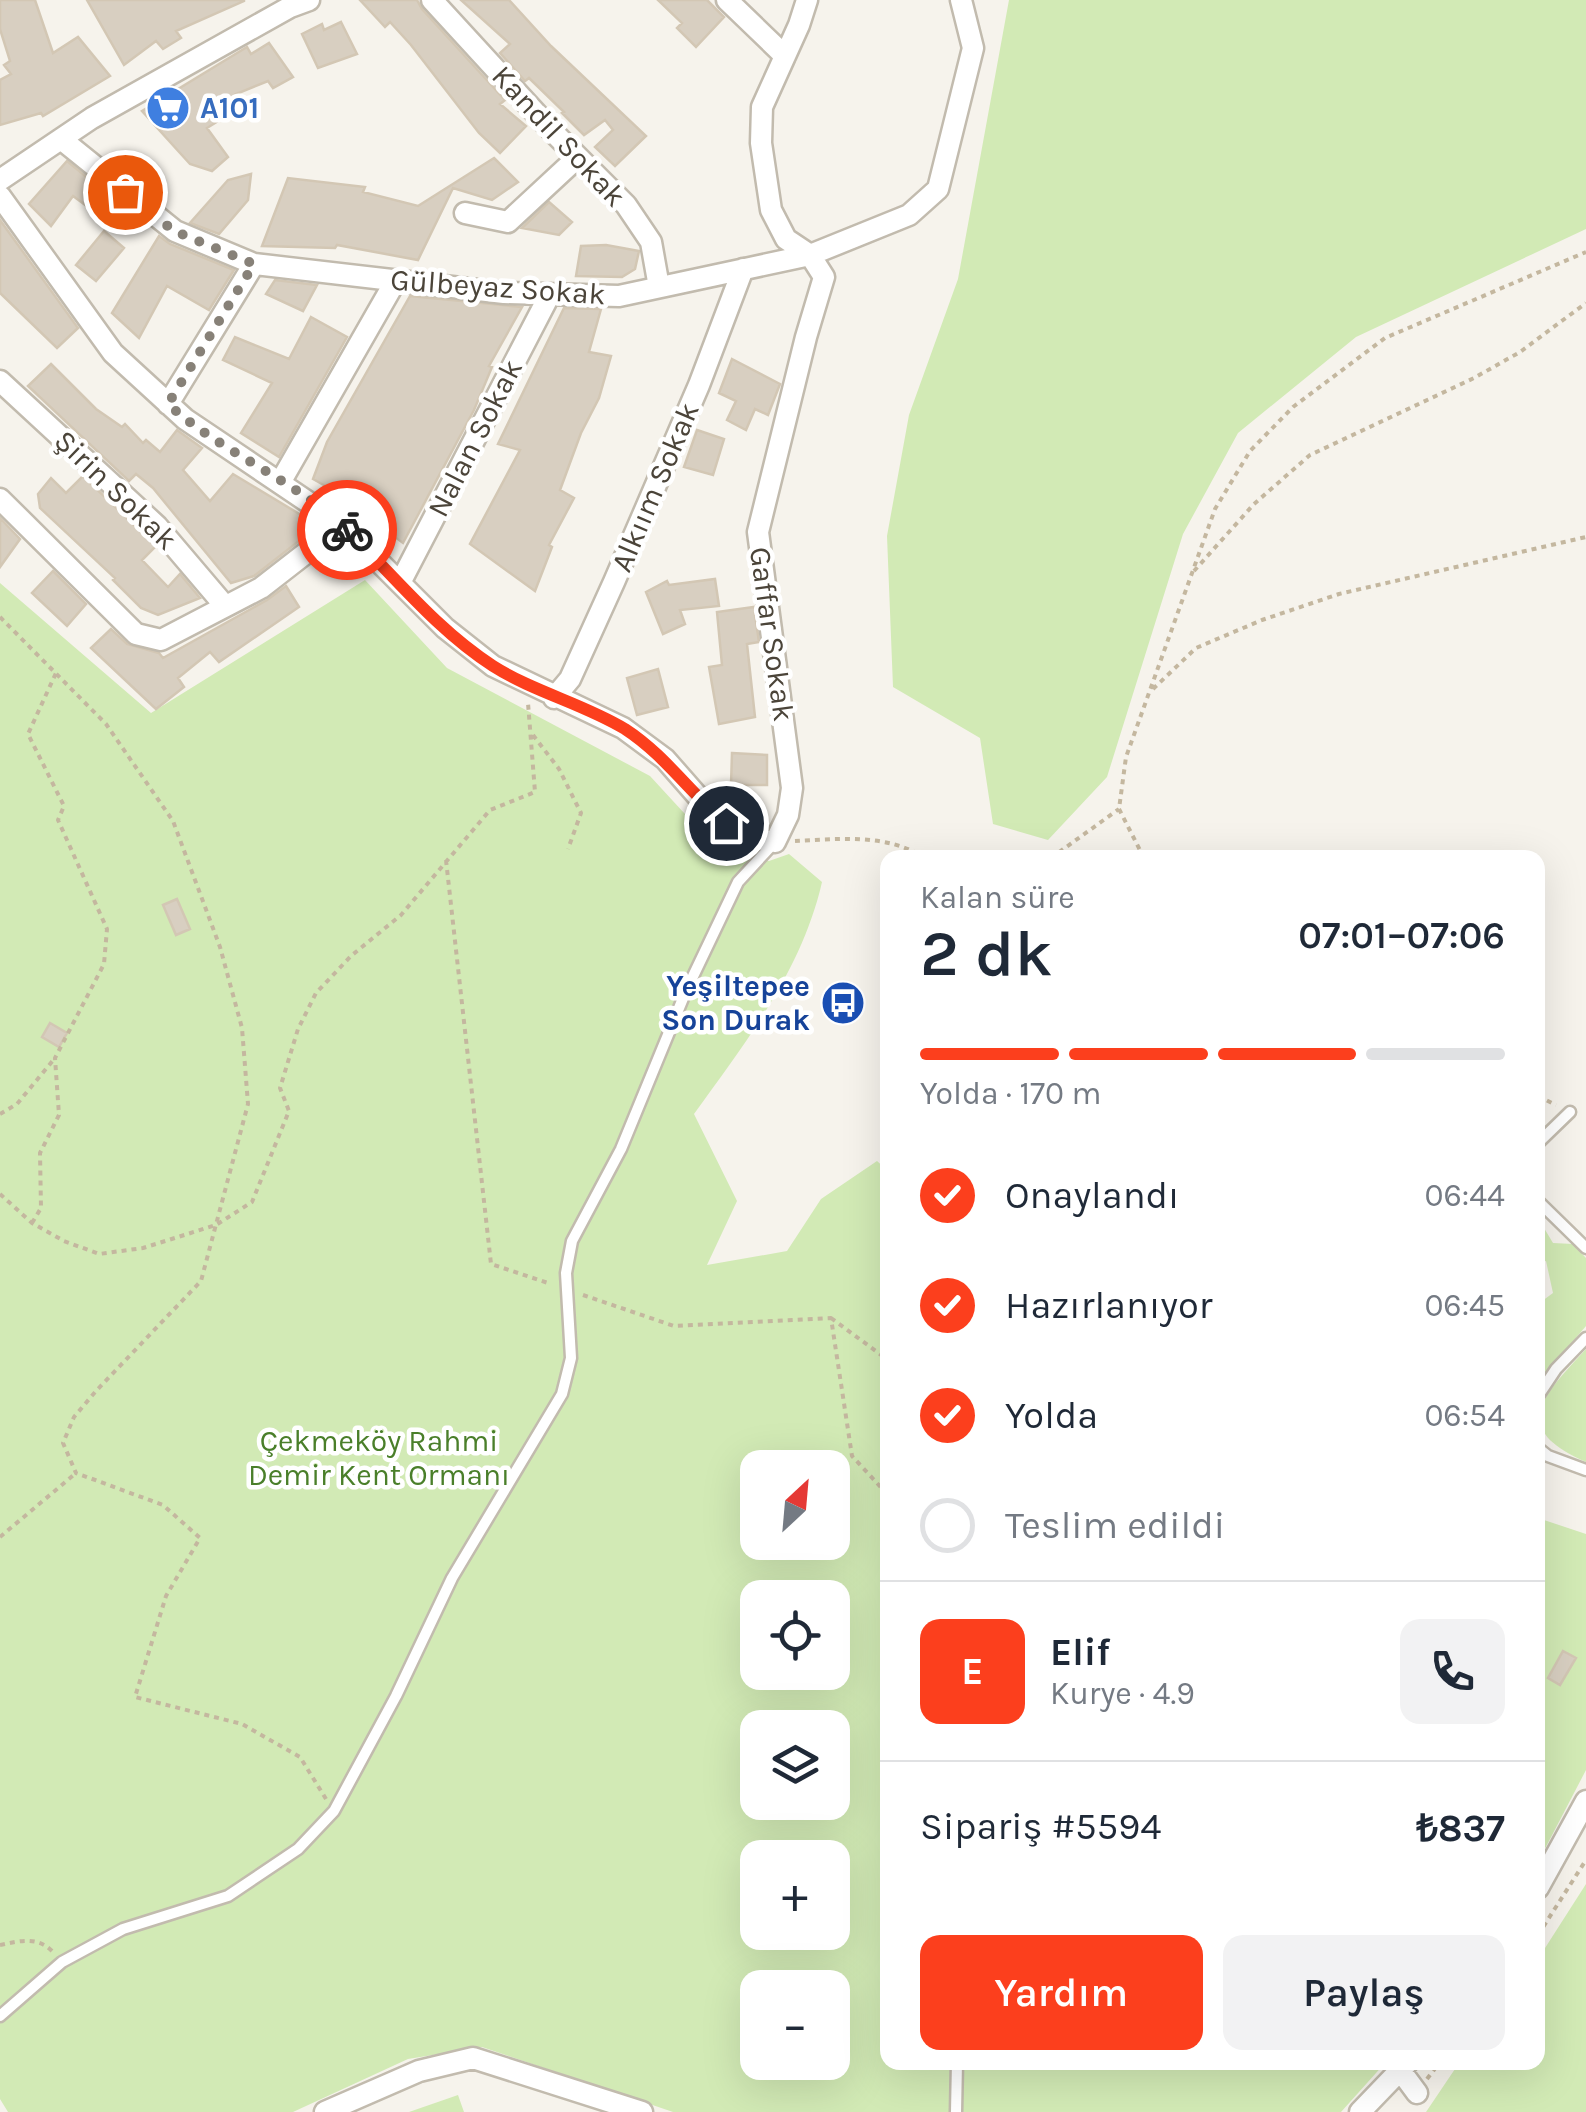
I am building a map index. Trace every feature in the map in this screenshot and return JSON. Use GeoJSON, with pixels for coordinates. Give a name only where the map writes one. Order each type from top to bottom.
{"type":"FeatureCollection","features":[{"type":"Feature","properties":{"kind":"street"},"geometry":{"type":"LineString","coordinates":[[0,180],[92,118],[309,0]]}},
{"type":"Feature","properties":{"kind":"street","name":"Kandil Sokak"},"geometry":{"type":"LineString","coordinates":[[432,0],[626,205],[651,242],[659,287]]}},
{"type":"Feature","properties":{"kind":"street"},"geometry":{"type":"LineString","coordinates":[[727,0],[785,56]]}},
{"type":"Feature","properties":{"kind":"street"},"geometry":{"type":"LineString","coordinates":[[807,0],[762,107],[761,144],[772,210],[786,240],[810,255]]}},
{"type":"Feature","properties":{"kind":"street","name":"Gülbeyaz Sokak"},"geometry":{"type":"LineString","coordinates":[[60,139],[174,231],[254,264],[504,293],[620,296],[810,255],[910,214],[938,190],[973,48],[961,0]]}},
{"type":"Feature","properties":{"kind":"street"},"geometry":{"type":"LineString","coordinates":[[464,213],[508,222],[578,157]]}},
{"type":"Feature","properties":{"kind":"street"},"geometry":{"type":"LineString","coordinates":[[0,196],[113,353],[185,419],[342,525],[444,628],[493,666],[623,728],[665,759],[708,808],[744,837],[775,842]]}},
{"type":"Feature","properties":{"kind":"street","name":"Gaffar Sokak"},"geometry":{"type":"LineString","coordinates":[[775,842],[788,816],[792,788],[758,532],[824,276],[810,255]]}},
{"type":"Feature","properties":{"kind":"street"},"geometry":{"type":"LineString","coordinates":[[168,404],[254,264]]}},
{"type":"Feature","properties":{"kind":"street","name":"Alkıım Sokak"},"geometry":{"type":"LineString","coordinates":[[554,698],[570,680],[614,582],[699,385],[743,269]]}},
{"type":"Feature","properties":{"kind":"street"},"geometry":{"type":"LineString","coordinates":[[281,481],[396,280]]}},
{"type":"Feature","properties":{"kind":"street","name":"Nalan Sokak"},"geometry":{"type":"LineString","coordinates":[[400,583],[550,294]]}},
{"type":"Feature","properties":{"kind":"street","name":"Şirin Sokak"},"geometry":{"type":"LineString","coordinates":[[0,381],[157,526],[226,606]]}},
{"type":"Feature","properties":{"kind":"street"},"geometry":{"type":"LineString","coordinates":[[0,500],[136,634],[161,640],[261,588],[342,525]]}},
{"type":"Feature","properties":{"kind":"street"},"geometry":{"type":"LineString","coordinates":[[1545,1875],[1586,1800]]}},
{"type":"Feature","properties":{"kind":"street"},"geometry":{"type":"LineString","coordinates":[[324,2112],[419,2071],[473,2058],[642,2112]]}},
{"type":"Feature","properties":{"kind":"street"},"geometry":{"type":"LineString","coordinates":[[1360,2112],[1400,2070]]}},
{"type":"Feature","properties":{"kind":"street"},"geometry":{"type":"LineString","coordinates":[[1406,2070],[1417,2092]]}},
{"type":"Feature","properties":{"kind":"lane"},"geometry":{"type":"LineString","coordinates":[[0,2016],[62,1962],[123,1929],[228,1896],[298,1850],[334,1811],[396,1696],[452,1578],[562,1394],[571,1358],[566,1273],[572,1241],[621,1149],[686,992],[738,882],[775,842]]}},
{"type":"Feature","properties":{"kind":"lane"},"geometry":{"type":"LineString","coordinates":[[1545,1136],[1570,1112]]}},
{"type":"Feature","properties":{"kind":"lane"},"geometry":{"type":"LineString","coordinates":[[1545,1208],[1586,1248]]}},
{"type":"Feature","properties":{"kind":"lane"},"geometry":{"type":"LineString","coordinates":[[1545,1386],[1586,1338]]}},
{"type":"Feature","properties":{"kind":"lane"},"geometry":{"type":"LineString","coordinates":[[1545,1454],[1586,1470]]}},
{"type":"Feature","properties":{"kind":"lane"},"geometry":{"type":"LineString","coordinates":[[956,2112],[957,2070]]}},
{"type":"Feature","properties":{"kind":"path"},"geometry":{"type":"LineString","coordinates":[[1140,850],[1119,809],[1126,756],[1215,509],[1250,451],[1293,407],[1385,338],[1586,252]]}},
{"type":"Feature","properties":{"kind":"path"},"geometry":{"type":"LineString","coordinates":[[1190,574],[1254,504],[1310,455],[1474,378],[1520,352],[1586,303]]}},
{"type":"Feature","properties":{"kind":"path"},"geometry":{"type":"LineString","coordinates":[[1149,692],[1196,648],[1262,620],[1339,594],[1586,536]]}},
{"type":"Feature","properties":{"kind":"path"},"geometry":{"type":"LineString","coordinates":[[0,617],[106,724],[173,821],[220,947],[242,1028],[248,1088],[248,1104],[201,1281],[74,1417],[63,1444],[76,1472],[163,1505],[200,1538],[166,1596],[135,1697],[242,1724],[300,1757],[334,1811]]}},
{"type":"Feature","properties":{"kind":"path"},"geometry":{"type":"LineString","coordinates":[[0,1114],[17,1104],[55,1058],[104,964],[107,929],[58,820],[64,806],[28,734],[56,673]]}},
{"type":"Feature","properties":{"kind":"path"},"geometry":{"type":"LineString","coordinates":[[0,1194],[32,1224],[99,1254],[143,1248],[216,1225],[252,1202],[288,1111],[280,1088],[298,1030],[316,992],[350,956],[401,915],[490,810],[535,792],[526,683]]}},
{"type":"Feature","properties":{"kind":"path"},"geometry":{"type":"LineString","coordinates":[[530,732],[560,769],[581,812],[568,849]]}},
{"type":"Feature","properties":{"kind":"path"},"geometry":{"type":"LineString","coordinates":[[1062,850],[1119,809]]}},
{"type":"Feature","properties":{"kind":"path"},"geometry":{"type":"LineString","coordinates":[[775,842],[868,840],[914,850]]}},
{"type":"Feature","properties":{"kind":"path"},"geometry":{"type":"LineString","coordinates":[[446,860],[491,1264],[674,1326],[831,1318],[880,1354]]}},
{"type":"Feature","properties":{"kind":"path"},"geometry":{"type":"LineString","coordinates":[[32,1224],[41,1208],[40,1152],[59,1115],[55,1058]]}},
{"type":"Feature","properties":{"kind":"path"},"geometry":{"type":"LineString","coordinates":[[831,1318],[852,1456],[880,1486]]}},
{"type":"Feature","properties":{"kind":"path"},"geometry":{"type":"LineString","coordinates":[[0,1537],[76,1472]]}},
{"type":"Feature","properties":{"kind":"path"},"geometry":{"type":"LineString","coordinates":[[1545,1924],[1586,1860]]}},
{"type":"Feature","properties":{"kind":"path"},"geometry":{"type":"LineString","coordinates":[[0,1944],[26,1940],[46,1945],[62,1962]]}},
{"type":"Feature","properties":{"kind":"green space"},"geometry":{"type":"Polygon","coordinates":[[[1009,0],[1586,0],[1586,229],[1356,337],[1238,433],[1183,534],[1107,777],[1048,840],[993,824],[980,738],[893,687],[887,536],[909,415],[958,279],[1009,0]]]}},
{"type":"Feature","properties":{"kind":"green space","name":"Çekmeköy Rahmi Demir Kent Ormanı"},"geometry":{"type":"Polygon","coordinates":[[[365,580],[447,668],[650,776],[719,851],[769,861],[789,854],[822,882],[801,945],[770,1004],[694,1114],[737,1201],[707,1265],[787,1251],[821,1199],[877,1161],[880,1164],[880,2070],[1379,2070],[1341,2112],[673,2112],[482,2047],[408,2059],[293,2112],[8,2112],[0,2099],[0,583],[151,713],[365,580]]]}},
{"type":"Feature","properties":{"kind":"green space"},"geometry":{"type":"Polygon","coordinates":[[[1545,1230],[1553,1243],[1573,1244],[1586,1258],[1586,1326],[1545,1374],[1545,1299],[1553,1293],[1545,1230]]]}},
{"type":"Feature","properties":{"kind":"green space"},"geometry":{"type":"Polygon","coordinates":[[[1586,1349],[1586,1462],[1562,1449],[1545,1433],[1545,1401],[1586,1349]]]}},
{"type":"Feature","properties":{"kind":"green space"},"geometry":{"type":"Polygon","coordinates":[[[1545,1520],[1586,1534],[1586,1770],[1545,1849],[1545,1520]]]}},
{"type":"Feature","properties":{"kind":"green space"},"geometry":{"type":"Polygon","coordinates":[[[1586,1884],[1586,2112],[1426,2112],[1454,2070],[1545,2070],[1545,1948],[1586,1884]]]}},
{"type":"Feature","properties":{"kind":"green space"},"geometry":{"type":"Polygon","coordinates":[[[458,2095],[464,2112],[409,2112],[458,2095]]]}},
{"type":"Feature","properties":{"kind":"building"},"geometry":{"type":"Polygon","coordinates":[[[0,0],[35,0],[53,53],[78,37],[110,76],[43,116],[41,113],[0,125],[0,80],[11,74],[4,65],[10,61],[0,29],[0,0]]]}},
{"type":"Feature","properties":{"kind":"building"},"geometry":{"type":"Polygon","coordinates":[[[87,0],[244,1],[176,31],[181,38],[163,49],[156,41],[124,65],[87,0]]]}},
{"type":"Feature","properties":{"kind":"building"},"geometry":{"type":"Polygon","coordinates":[[[360,0],[417,0],[505,100],[500,104],[526,126],[500,153],[479,133],[390,22],[385,27],[360,0]]]}},
{"type":"Feature","properties":{"kind":"building"},"geometry":{"type":"Polygon","coordinates":[[[461,0],[509,0],[551,46],[646,136],[615,166],[595,147],[613,130],[605,120],[584,135],[529,78],[525,81],[500,53],[510,44],[461,0]]]}},
{"type":"Feature","properties":{"kind":"building"},"geometry":{"type":"Polygon","coordinates":[[[658,0],[707,0],[724,17],[696,47],[677,28],[682,23],[658,0]]]}},
{"type":"Feature","properties":{"kind":"building"},"geometry":{"type":"Polygon","coordinates":[[[341,22],[357,54],[318,68],[302,34],[322,24],[324,30],[341,22]]]}},
{"type":"Feature","properties":{"kind":"building"},"geometry":{"type":"Polygon","coordinates":[[[269,43],[293,77],[273,88],[268,81],[236,94],[244,105],[207,128],[228,157],[212,171],[190,164],[142,111],[247,47],[251,54],[269,43]]]}},
{"type":"Feature","properties":{"kind":"building"},"geometry":{"type":"Polygon","coordinates":[[[494,158],[518,182],[492,200],[453,188],[418,260],[337,245],[262,246],[288,178],[365,187],[363,192],[418,206],[494,158]]]}},
{"type":"Feature","properties":{"kind":"building"},"geometry":{"type":"Polygon","coordinates":[[[67,161],[117,202],[103,218],[73,196],[51,226],[29,204],[67,161]]]}},
{"type":"Feature","properties":{"kind":"building"},"geometry":{"type":"Polygon","coordinates":[[[251,174],[248,200],[219,234],[190,223],[228,180],[251,174]]]}},
{"type":"Feature","properties":{"kind":"building"},"geometry":{"type":"Polygon","coordinates":[[[549,202],[572,222],[559,235],[522,228],[549,202]]]}},
{"type":"Feature","properties":{"kind":"building"},"geometry":{"type":"Polygon","coordinates":[[[0,220],[78,328],[57,348],[0,293],[0,220]]]}},
{"type":"Feature","properties":{"kind":"building"},"geometry":{"type":"Polygon","coordinates":[[[104,231],[124,248],[96,281],[76,265],[104,231]]]}},
{"type":"Feature","properties":{"kind":"building"},"geometry":{"type":"Polygon","coordinates":[[[159,236],[234,270],[209,310],[167,286],[139,338],[112,313],[159,236]]]}},
{"type":"Feature","properties":{"kind":"building"},"geometry":{"type":"Polygon","coordinates":[[[606,245],[639,251],[635,269],[622,277],[576,276],[581,246],[606,245]]]}},
{"type":"Feature","properties":{"kind":"building"},"geometry":{"type":"Polygon","coordinates":[[[275,280],[317,285],[303,311],[266,294],[275,280]]]}},
{"type":"Feature","properties":{"kind":"building"},"geometry":{"type":"Polygon","coordinates":[[[410,296],[522,307],[489,366],[492,367],[474,410],[403,543],[360,511],[363,507],[313,479],[327,442],[410,296]]]}},
{"type":"Feature","properties":{"kind":"building"},"geometry":{"type":"Polygon","coordinates":[[[564,308],[601,309],[589,352],[611,356],[599,398],[560,490],[574,498],[549,545],[552,547],[535,591],[470,544],[520,450],[498,444],[564,308]]]}},
{"type":"Feature","properties":{"kind":"building"},"geometry":{"type":"Polygon","coordinates":[[[311,317],[347,337],[279,457],[241,433],[272,383],[223,360],[235,337],[289,359],[311,317]]]}},
{"type":"Feature","properties":{"kind":"building"},"geometry":{"type":"Polygon","coordinates":[[[732,359],[780,384],[768,415],[755,409],[746,430],[727,420],[736,401],[719,393],[732,359]]]}},
{"type":"Feature","properties":{"kind":"building"},"geometry":{"type":"Polygon","coordinates":[[[51,364],[96,409],[122,427],[125,424],[143,443],[146,440],[160,452],[177,430],[202,448],[183,470],[210,501],[233,474],[311,521],[313,530],[254,576],[231,583],[153,488],[136,474],[129,481],[28,386],[51,364]]]}},
{"type":"Feature","properties":{"kind":"building"},"geometry":{"type":"Polygon","coordinates":[[[697,430],[724,439],[713,475],[684,467],[697,430]]]}},
{"type":"Feature","properties":{"kind":"building"},"geometry":{"type":"Polygon","coordinates":[[[83,476],[156,546],[142,560],[168,587],[180,574],[200,598],[158,615],[141,608],[115,578],[40,508],[38,494],[51,478],[66,493],[83,476]]]}},
{"type":"Feature","properties":{"kind":"building"},"geometry":{"type":"Polygon","coordinates":[[[0,518],[20,539],[0,567],[0,518]]]}},
{"type":"Feature","properties":{"kind":"building"},"geometry":{"type":"Polygon","coordinates":[[[53,571],[86,604],[67,626],[32,593],[53,571]]]}},
{"type":"Feature","properties":{"kind":"building"},"geometry":{"type":"Polygon","coordinates":[[[715,579],[719,606],[680,610],[685,624],[663,634],[646,592],[667,581],[669,585],[715,579]]]}},
{"type":"Feature","properties":{"kind":"building"},"geometry":{"type":"Polygon","coordinates":[[[286,586],[299,607],[219,662],[210,652],[178,678],[184,687],[156,709],[91,648],[111,629],[127,644],[159,653],[163,658],[286,586]]]}},
{"type":"Feature","properties":{"kind":"building"},"geometry":{"type":"Polygon","coordinates":[[[754,607],[759,642],[747,644],[755,717],[719,724],[709,667],[722,665],[717,612],[754,607]]]}},
{"type":"Feature","properties":{"kind":"building"},"geometry":{"type":"Polygon","coordinates":[[[658,669],[668,707],[637,715],[627,678],[658,669]]]}},
{"type":"Feature","properties":{"kind":"building"},"geometry":{"type":"Polygon","coordinates":[[[732,753],[767,755],[767,785],[731,785],[732,753]]]}},
{"type":"Feature","properties":{"kind":"building"},"geometry":{"type":"Polygon","coordinates":[[[177,899],[190,929],[176,935],[163,905],[177,899]]]}},
{"type":"Feature","properties":{"kind":"building"},"geometry":{"type":"Polygon","coordinates":[[[50,1023],[67,1033],[59,1047],[42,1037],[50,1023]]]}},
{"type":"Feature","properties":{"kind":"building"},"geometry":{"type":"Polygon","coordinates":[[[1563,1651],[1576,1658],[1560,1685],[1548,1678],[1563,1651]]]}},
{"type":"Feature","properties":{"kind":"way so far"},"geometry":{"type":"LineString","coordinates":[[125,192],[174,231],[254,264],[168,404],[347,530]]}},
{"type":"Feature","properties":{"kind":"place","name":"A101"},"geometry":{"type":"Point","coordinates":[168,108]}},
{"type":"Feature","properties":{"kind":"place","name":"Yeşiltepee Son Durak"},"geometry":{"type":"Point","coordinates":[843,1003]}},
{"type":"Feature","properties":{"kind":"route"},"geometry":{"type":"LineString","coordinates":[[347,530],[444,628],[493,666],[623,728],[665,759],[726,823]]}}]}
